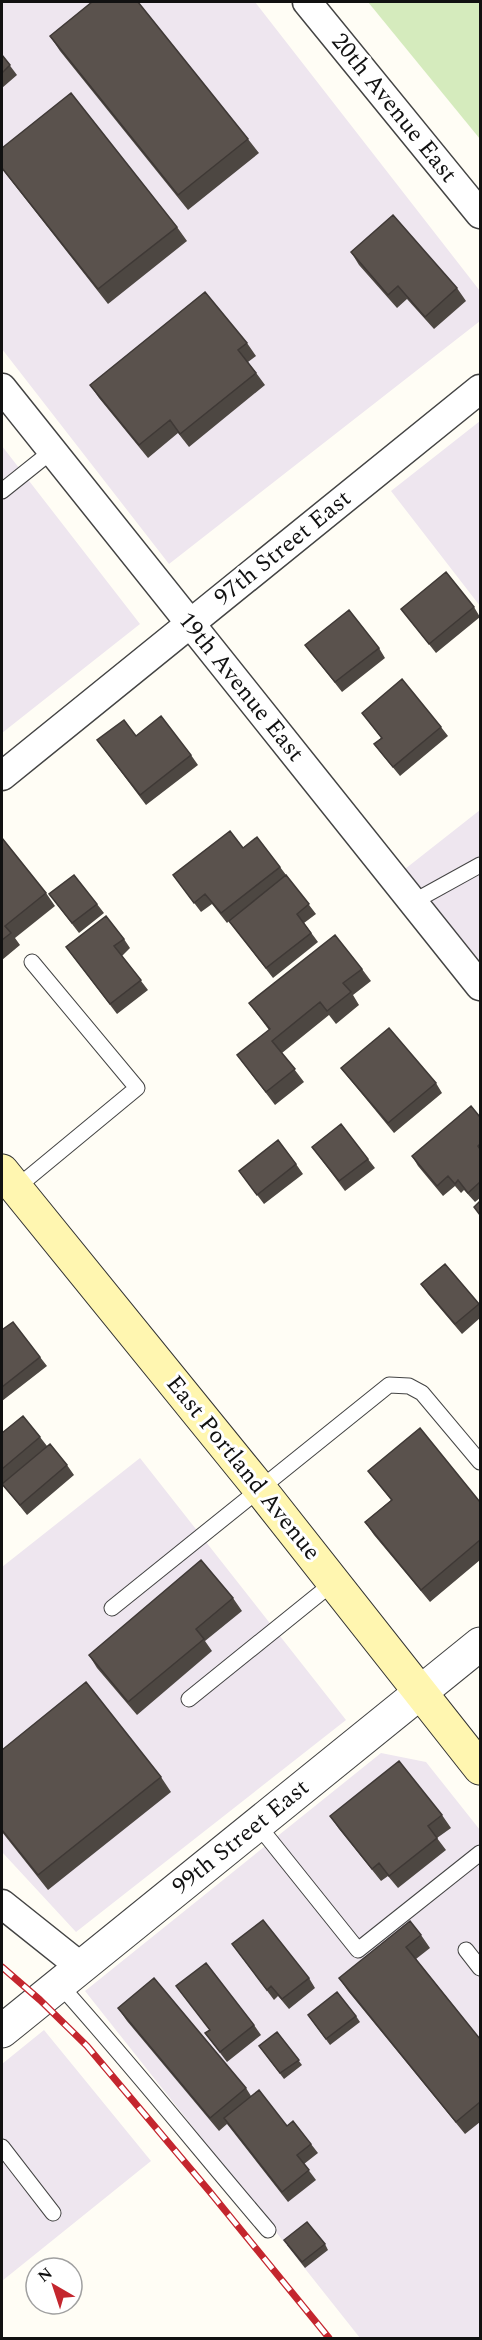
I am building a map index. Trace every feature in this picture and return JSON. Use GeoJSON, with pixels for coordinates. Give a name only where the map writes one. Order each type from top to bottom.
{"type":"FeatureCollection","features":[{"type":"Feature","properties":{"kind":"main road","name":"East Portland Avenue"},"geometry":{"type":"LineString","coordinates":[[9,1180],[260,1489],[480,1768]]}},
{"type":"Feature","properties":{"kind":"street","name":"20th Avenue East"},"geometry":{"type":"LineString","coordinates":[[307,2],[480,214]]}},
{"type":"Feature","properties":{"kind":"street","name":"19th Avenue East"},"geometry":{"type":"LineString","coordinates":[[2,387],[480,986]]}},
{"type":"Feature","properties":{"kind":"street","name":"97th Street East"},"geometry":{"type":"LineString","coordinates":[[2,776],[190,623],[477,399]]}},
{"type":"Feature","properties":{"kind":"street","name":"99th Street East"},"geometry":{"type":"LineString","coordinates":[[2,2031],[480,1644]]}},
{"type":"Feature","properties":{"kind":"street"},"geometry":{"type":"LineString","coordinates":[[2,1904],[70,1976]]}},
{"type":"Feature","properties":{"kind":"lane"},"geometry":{"type":"LineString","coordinates":[[2,491],[52,451]]}},
{"type":"Feature","properties":{"kind":"lane"},"geometry":{"type":"LineString","coordinates":[[413,902],[480,865]]}},
{"type":"Feature","properties":{"kind":"lane"},"geometry":{"type":"LineString","coordinates":[[9,1180],[137,1088],[32,962]]}},
{"type":"Feature","properties":{"kind":"lane"},"geometry":{"type":"LineString","coordinates":[[112,1608],[388,1385],[410,1386],[422,1393],[480,1462]]}},
{"type":"Feature","properties":{"kind":"lane"},"geometry":{"type":"LineString","coordinates":[[189,1699],[334,1582]]}},
{"type":"Feature","properties":{"kind":"lane"},"geometry":{"type":"LineString","coordinates":[[257,1824],[358,1950],[480,1853]]}},
{"type":"Feature","properties":{"kind":"lane"},"geometry":{"type":"LineString","coordinates":[[466,1950],[480,1968]]}},
{"type":"Feature","properties":{"kind":"lane"},"geometry":{"type":"LineString","coordinates":[[70,1976],[99,2028],[185,2134],[268,2230]]}},
{"type":"Feature","properties":{"kind":"lane"},"geometry":{"type":"LineString","coordinates":[[2,2147],[53,2213]]}},
{"type":"Feature","properties":{"kind":"shaded area"},"geometry":{"type":"Polygon","coordinates":[[[2,2],[255,2],[480,291],[480,321],[169,564],[2,349],[2,2]]]}},
{"type":"Feature","properties":{"kind":"shaded area"},"geometry":{"type":"Polygon","coordinates":[[[480,421],[480,606],[391,491],[480,421]]]}},
{"type":"Feature","properties":{"kind":"shaded area"},"geometry":{"type":"Polygon","coordinates":[[[2,446],[140,624],[2,733],[2,446]]]}},
{"type":"Feature","properties":{"kind":"shaded area"},"geometry":{"type":"Polygon","coordinates":[[[480,810],[480,966],[405,869],[480,810]]]}},
{"type":"Feature","properties":{"kind":"shaded area"},"geometry":{"type":"Polygon","coordinates":[[[140,1458],[346,1720],[76,1932],[2,1852],[2,1567],[140,1458]]]}},
{"type":"Feature","properties":{"kind":"shaded area"},"geometry":{"type":"Polygon","coordinates":[[[381,1753],[426,1762],[480,1830],[480,2338],[360,2338],[85,1991],[381,1753]]]}},
{"type":"Feature","properties":{"kind":"shaded area"},"geometry":{"type":"Polygon","coordinates":[[[44,2030],[151,2161],[33,2256],[24,2256],[24,2263],[2,2281],[2,2064],[44,2030]]]}},
{"type":"Feature","properties":{"kind":"green space"},"geometry":{"type":"Polygon","coordinates":[[[368,2],[480,2],[480,139],[368,2]]]}},
{"type":"Feature","properties":{"kind":"building"},"geometry":{"type":"Polygon","coordinates":[[[92,2],[138,2],[248,139],[178,195],[50,36],[92,2]]]}},
{"type":"Feature","properties":{"kind":"building"},"geometry":{"type":"Polygon","coordinates":[[[2,55],[10,65],[2,73],[2,55]]]}},
{"type":"Feature","properties":{"kind":"building"},"geometry":{"type":"Polygon","coordinates":[[[71,93],[177,227],[98,289],[2,168],[2,148],[71,93]]]}},
{"type":"Feature","properties":{"kind":"building"},"geometry":{"type":"Polygon","coordinates":[[[393,215],[457,288],[425,317],[398,286],[388,295],[351,252],[393,215]]]}},
{"type":"Feature","properties":{"kind":"building"},"geometry":{"type":"Polygon","coordinates":[[[205,292],[247,343],[238,350],[256,373],[180,434],[170,420],[139,445],[90,385],[205,292]]]}},
{"type":"Feature","properties":{"kind":"building"},"geometry":{"type":"Polygon","coordinates":[[[446,572],[474,607],[429,644],[401,609],[446,572]]]}},
{"type":"Feature","properties":{"kind":"building"},"geometry":{"type":"Polygon","coordinates":[[[349,610],[379,648],[335,682],[305,645],[349,610]]]}},
{"type":"Feature","properties":{"kind":"building"},"geometry":{"type":"Polygon","coordinates":[[[402,679],[441,727],[393,767],[374,744],[382,738],[362,713],[402,679]]]}},
{"type":"Feature","properties":{"kind":"building"},"geometry":{"type":"Polygon","coordinates":[[[161,716],[191,755],[140,795],[97,740],[124,720],[136,736],[161,716]]]}},
{"type":"Feature","properties":{"kind":"building"},"geometry":{"type":"Polygon","coordinates":[[[230,831],[243,848],[257,837],[280,867],[221,913],[205,894],[194,903],[173,875],[230,831]]]}},
{"type":"Feature","properties":{"kind":"building"},"geometry":{"type":"Polygon","coordinates":[[[2,838],[46,893],[5,926],[11,933],[2,940],[2,838]]]}},
{"type":"Feature","properties":{"kind":"building"},"geometry":{"type":"Polygon","coordinates":[[[74,875],[97,904],[72,923],[49,894],[74,875]]]}},
{"type":"Feature","properties":{"kind":"building"},"geometry":{"type":"Polygon","coordinates":[[[286,875],[309,904],[297,914],[311,933],[266,968],[229,921],[286,875]]]}},
{"type":"Feature","properties":{"kind":"building"},"geometry":{"type":"Polygon","coordinates":[[[106,916],[124,939],[114,946],[141,980],[110,1004],[66,947],[106,916]]]}},
{"type":"Feature","properties":{"kind":"building"},"geometry":{"type":"Polygon","coordinates":[[[335,935],[362,969],[343,983],[351,992],[327,1011],[320,1002],[272,1041],[295,1069],[266,1092],[237,1055],[270,1029],[249,1003],[335,935]]]}},
{"type":"Feature","properties":{"kind":"building"},"geometry":{"type":"Polygon","coordinates":[[[389,1028],[436,1083],[388,1123],[341,1068],[389,1028]]]}},
{"type":"Feature","properties":{"kind":"building"},"geometry":{"type":"Polygon","coordinates":[[[471,1106],[480,1117],[480,1144],[478,1146],[480,1149],[480,1182],[468,1193],[458,1180],[455,1184],[448,1176],[437,1186],[412,1156],[471,1106]]]}},
{"type":"Feature","properties":{"kind":"building"},"geometry":{"type":"Polygon","coordinates":[[[341,1124],[368,1159],[339,1181],[312,1147],[341,1124]]]}},
{"type":"Feature","properties":{"kind":"building"},"geometry":{"type":"Polygon","coordinates":[[[278,1140],[296,1164],[257,1195],[239,1171],[278,1140]]]}},
{"type":"Feature","properties":{"kind":"building"},"geometry":{"type":"Polygon","coordinates":[[[480,1201],[480,1215],[474,1207],[480,1201]]]}},
{"type":"Feature","properties":{"kind":"building"},"geometry":{"type":"Polygon","coordinates":[[[445,1264],[479,1304],[455,1324],[421,1284],[445,1264]]]}},
{"type":"Feature","properties":{"kind":"building"},"geometry":{"type":"Polygon","coordinates":[[[13,1322],[40,1357],[2,1387],[2,1330],[13,1322]]]}},
{"type":"Feature","properties":{"kind":"building"},"geometry":{"type":"Polygon","coordinates":[[[23,1416],[40,1437],[2,1469],[2,1433],[23,1416]]]}},
{"type":"Feature","properties":{"kind":"building"},"geometry":{"type":"Polygon","coordinates":[[[420,1428],[480,1502],[480,1540],[421,1590],[365,1522],[392,1500],[368,1471],[420,1428]]]}},
{"type":"Feature","properties":{"kind":"building"},"geometry":{"type":"Polygon","coordinates":[[[50,1444],[67,1465],[20,1505],[2,1484],[50,1444]]]}},
{"type":"Feature","properties":{"kind":"building"},"geometry":{"type":"Polygon","coordinates":[[[201,1560],[233,1598],[196,1629],[204,1639],[128,1702],[89,1655],[201,1560]]]}},
{"type":"Feature","properties":{"kind":"building"},"geometry":{"type":"Polygon","coordinates":[[[86,1682],[161,1777],[38,1875],[2,1830],[2,1750],[86,1682]]]}},
{"type":"Feature","properties":{"kind":"building"},"geometry":{"type":"Polygon","coordinates":[[[399,1761],[442,1815],[428,1826],[437,1838],[389,1876],[379,1863],[372,1869],[330,1816],[399,1761]]]}},
{"type":"Feature","properties":{"kind":"building"},"geometry":{"type":"Polygon","coordinates":[[[263,1920],[309,1978],[282,1999],[271,1986],[267,1990],[232,1944],[263,1920]]]}},
{"type":"Feature","properties":{"kind":"building"},"geometry":{"type":"Polygon","coordinates":[[[410,1921],[421,1935],[406,1947],[480,2039],[480,2102],[456,2122],[339,1978],[410,1921]]]}},
{"type":"Feature","properties":{"kind":"building"},"geometry":{"type":"Polygon","coordinates":[[[206,1963],[254,2025],[220,2052],[205,2033],[210,2030],[176,1986],[206,1963]]]}},
{"type":"Feature","properties":{"kind":"building"},"geometry":{"type":"Polygon","coordinates":[[[154,1978],[246,2088],[210,2118],[118,2008],[154,1978]]]}},
{"type":"Feature","properties":{"kind":"building"},"geometry":{"type":"Polygon","coordinates":[[[337,1992],[356,2016],[326,2039],[308,2015],[337,1992]]]}},
{"type":"Feature","properties":{"kind":"building"},"geometry":{"type":"Polygon","coordinates":[[[277,2032],[299,2060],[280,2073],[259,2046],[277,2032]]]}},
{"type":"Feature","properties":{"kind":"building"},"geometry":{"type":"Polygon","coordinates":[[[259,2090],[287,2126],[293,2121],[311,2144],[297,2155],[309,2170],[282,2192],[224,2118],[259,2090]]]}},
{"type":"Feature","properties":{"kind":"building"},"geometry":{"type":"Polygon","coordinates":[[[307,2222],[325,2244],[302,2262],[284,2240],[307,2222]]]}},
{"type":"Feature","properties":{"kind":"railway"},"geometry":{"type":"LineString","coordinates":[[2,1967],[87,2046],[329,2338]]}}]}
